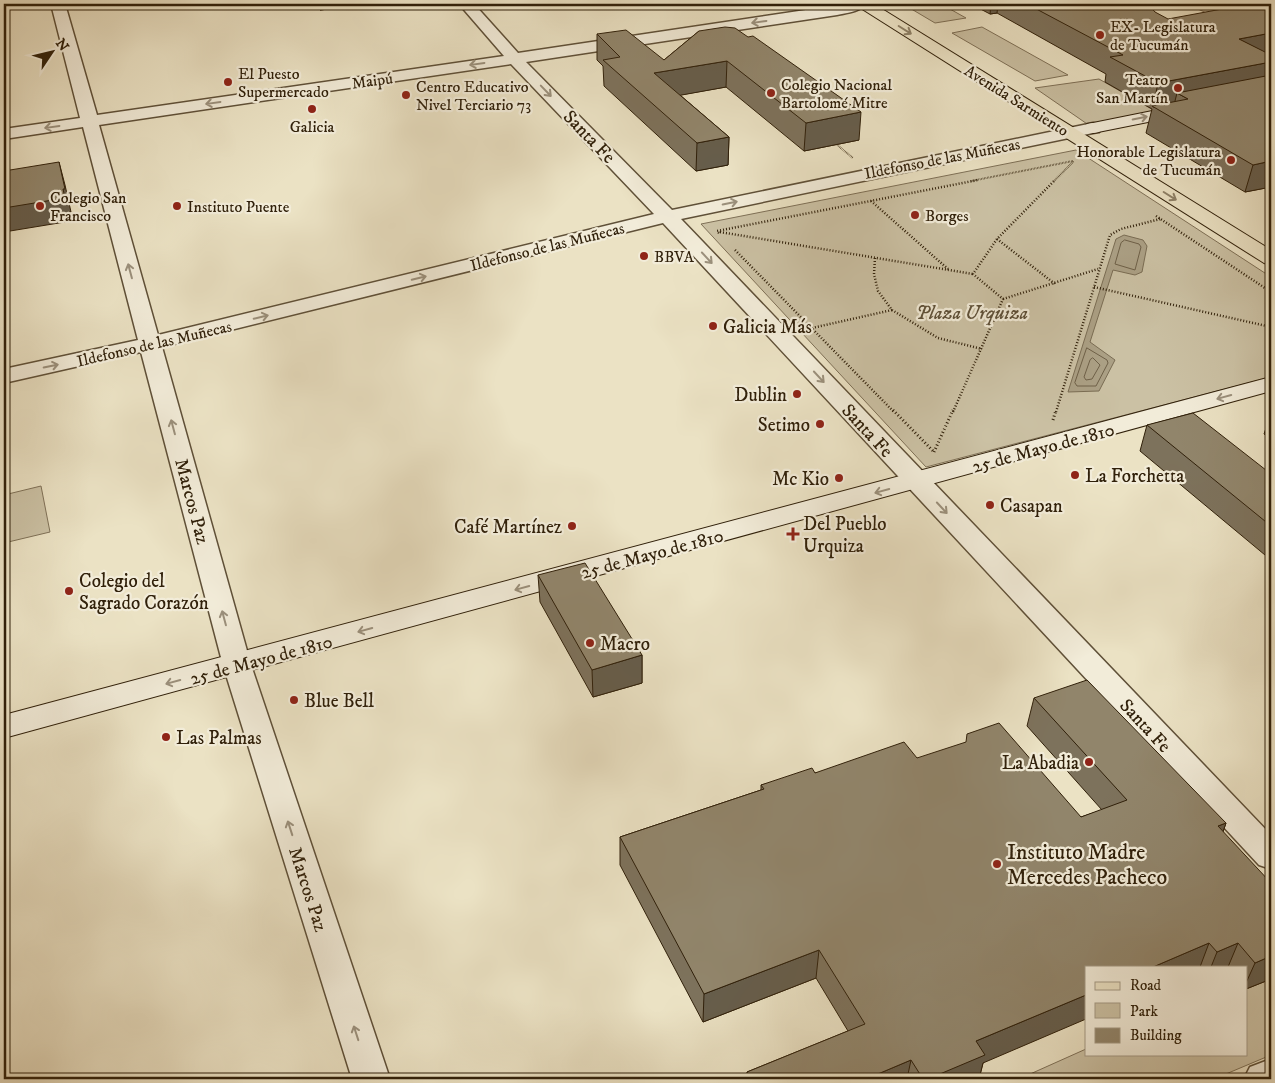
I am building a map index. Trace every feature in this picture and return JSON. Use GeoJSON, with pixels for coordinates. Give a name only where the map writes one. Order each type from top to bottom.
{"type":"FeatureCollection","features":[{"type":"Feature","properties":{"kind":"main road","name":"Avenida Sarmiento"},"geometry":{"type":"LineString","coordinates":[[864,4],[1271,259]]}},
{"type":"Feature","properties":{"kind":"main road","name":"Avenida Sarmiento"},"geometry":{"type":"LineString","coordinates":[[890,4],[1158,168]]}},
{"type":"Feature","properties":{"kind":"street","name":"Marcos Paz"},"geometry":{"type":"LineString","coordinates":[[58,4],[237,665],[371,1079]]}},
{"type":"Feature","properties":{"kind":"street","name":"Santa Fe"},"geometry":{"type":"LineString","coordinates":[[466,4],[515,59],[668,217],[1271,856]]}},
{"type":"Feature","properties":{"kind":"street","name":"Maipú"},"geometry":{"type":"LineString","coordinates":[[4,134],[846,9],[858,4]]}},
{"type":"Feature","properties":{"kind":"street"},"geometry":{"type":"LineString","coordinates":[[1093,128],[1203,106]]}},
{"type":"Feature","properties":{"kind":"street","name":"Ildefonso de las Muñecas"},"geometry":{"type":"LineString","coordinates":[[4,376],[150,344],[668,217],[872,172],[1093,128]]}},
{"type":"Feature","properties":{"kind":"street","name":"25 de Mayo de 1810"},"geometry":{"type":"LineString","coordinates":[[4,727],[1271,384]]}},
{"type":"Feature","properties":{"kind":"street"},"geometry":{"type":"LineString","coordinates":[[1263,1079],[1271,1076]]}},
{"type":"Feature","properties":{"kind":"path"},"geometry":{"type":"LineString","coordinates":[[1069,133],[1074,161]]}},
{"type":"Feature","properties":{"kind":"path"},"geometry":{"type":"LineString","coordinates":[[717,231],[1074,161]]}},
{"type":"Feature","properties":{"kind":"path"},"geometry":{"type":"LineString","coordinates":[[973,274],[997,239],[1074,161]]}},
{"type":"Feature","properties":{"kind":"path"},"geometry":{"type":"LineString","coordinates":[[871,201],[948,270]]}},
{"type":"Feature","properties":{"kind":"path"},"geometry":{"type":"LineString","coordinates":[[1153,214],[1271,292]]}},
{"type":"Feature","properties":{"kind":"path"},"geometry":{"type":"LineString","coordinates":[[668,217],[717,231],[973,274],[1003,299]]}},
{"type":"Feature","properties":{"kind":"path"},"geometry":{"type":"LineString","coordinates":[[1053,422],[1110,235],[1161,219]]}},
{"type":"Feature","properties":{"kind":"path"},"geometry":{"type":"LineString","coordinates":[[717,231],[724,238]]}},
{"type":"Feature","properties":{"kind":"path"},"geometry":{"type":"LineString","coordinates":[[997,239],[1055,284]]}},
{"type":"Feature","properties":{"kind":"path"},"geometry":{"type":"LineString","coordinates":[[730,245],[934,452]]}},
{"type":"Feature","properties":{"kind":"path"},"geometry":{"type":"LineString","coordinates":[[875,258],[874,274],[878,291],[892,310],[938,338],[982,349]]}},
{"type":"Feature","properties":{"kind":"path"},"geometry":{"type":"LineString","coordinates":[[1003,299],[1099,269]]}},
{"type":"Feature","properties":{"kind":"path"},"geometry":{"type":"LineString","coordinates":[[1094,287],[1271,327]]}},
{"type":"Feature","properties":{"kind":"path"},"geometry":{"type":"LineString","coordinates":[[917,481],[934,452],[1003,299]]}},
{"type":"Feature","properties":{"kind":"path"},"geometry":{"type":"LineString","coordinates":[[812,328],[892,310]]}},
{"type":"Feature","properties":{"kind":"green space"},"geometry":{"type":"Polygon","coordinates":[[[903,4],[941,4],[966,18],[935,23],[903,4]]]}},
{"type":"Feature","properties":{"kind":"green space"},"geometry":{"type":"Polygon","coordinates":[[[1187,4],[1267,4],[1224,21],[1187,4]]]}},
{"type":"Feature","properties":{"kind":"green space"},"geometry":{"type":"Polygon","coordinates":[[[982,27],[1068,75],[1035,81],[952,33],[982,27]]]}},
{"type":"Feature","properties":{"kind":"green space"},"geometry":{"type":"Polygon","coordinates":[[[1099,79],[1155,111],[1093,128],[1035,88],[1099,79]]]}},
{"type":"Feature","properties":{"kind":"green space","name":"Plaza Urquiza"},"geometry":{"type":"Polygon","coordinates":[[[1076,150],[1271,277],[1271,377],[926,467],[701,224],[1076,150]]]}},
{"type":"Feature","properties":{"kind":"green space"},"geometry":{"type":"Polygon","coordinates":[[[41,486],[50,532],[4,543],[4,495],[41,486]]]}},
{"type":"Feature","properties":{"kind":"green space"},"geometry":{"type":"Polygon","coordinates":[[[1271,967],[1271,1055],[1214,1079],[1019,1079],[1085,1049],[1085,1056],[1248,1056],[1248,977],[1271,967]]]}},
{"type":"Feature","properties":{"kind":"water"},"geometry":{"type":"Polygon","coordinates":[[[1124,235],[1143,240],[1147,246],[1142,272],[1135,275],[1113,270],[1090,342],[1115,360],[1099,391],[1068,392],[1116,239],[1124,235]]]}},
{"type":"Feature","properties":{"kind":"building"},"geometry":{"type":"Polygon","coordinates":[[[1027,4],[1148,4],[1155,12],[1168,19],[1249,4],[1271,4],[1271,33],[1239,39],[1271,55],[1271,62],[1158,83],[1110,57],[1123,55],[1027,4]]]}},
{"type":"Feature","properties":{"kind":"building"},"geometry":{"type":"Polygon","coordinates":[[[725,27],[735,28],[748,37],[753,36],[861,112],[806,123],[727,61],[654,73],[729,137],[697,143],[603,60],[620,57],[597,34],[626,30],[664,60],[699,31],[725,27]]]}},
{"type":"Feature","properties":{"kind":"building"},"geometry":{"type":"Polygon","coordinates":[[[1271,75],[1271,161],[1253,165],[1152,106],[1188,99],[1177,93],[1271,75]]]}},
{"type":"Feature","properties":{"kind":"building"},"geometry":{"type":"Polygon","coordinates":[[[59,162],[65,198],[4,208],[4,171],[59,162]]]}},
{"type":"Feature","properties":{"kind":"building"},"geometry":{"type":"Polygon","coordinates":[[[1193,413],[1271,474],[1271,526],[1147,425],[1193,413]]]}},
{"type":"Feature","properties":{"kind":"building"},"geometry":{"type":"Polygon","coordinates":[[[585,563],[642,655],[592,670],[538,575],[585,563]]]}},
{"type":"Feature","properties":{"kind":"building"},"geometry":{"type":"Polygon","coordinates":[[[1087,680],[1226,823],[1218,826],[1271,883],[1271,956],[1255,963],[1238,943],[1217,952],[1209,943],[1155,966],[1085,966],[1085,995],[976,1041],[985,1055],[928,1079],[923,1079],[911,1060],[866,1079],[751,1079],[747,1072],[865,1024],[819,950],[704,994],[620,837],[764,789],[761,785],[812,768],[815,773],[904,742],[917,758],[966,742],[967,734],[999,723],[1081,817],[1127,800],[1034,698],[1087,680]]]}},
{"type":"Feature","properties":{"kind":"place","name":"EX- Legislatura de Tucumán"},"geometry":{"type":"Point","coordinates":[1100,35]}},
{"type":"Feature","properties":{"kind":"place","name":"El Puesto Supermercado"},"geometry":{"type":"Point","coordinates":[228,82]}},
{"type":"Feature","properties":{"kind":"place","name":"Teatro San Martín"},"geometry":{"type":"Point","coordinates":[1178,88]}},
{"type":"Feature","properties":{"kind":"place","name":"Colegio Nacional Bartolomé Mitre"},"geometry":{"type":"Point","coordinates":[771,93]}},
{"type":"Feature","properties":{"kind":"place","name":"Centro Educativo Nivel Terciario 73"},"geometry":{"type":"Point","coordinates":[406,95]}},
{"type":"Feature","properties":{"kind":"place","name":"Galicia"},"geometry":{"type":"Point","coordinates":[312,109]}},
{"type":"Feature","properties":{"kind":"place","name":"Honorable Legislatura de Tucumán"},"geometry":{"type":"Point","coordinates":[1231,160]}},
{"type":"Feature","properties":{"kind":"place","name":"Colegio San Francisco"},"geometry":{"type":"Point","coordinates":[40,206]}},
{"type":"Feature","properties":{"kind":"place","name":"Instituto Puente"},"geometry":{"type":"Point","coordinates":[177,206]}},
{"type":"Feature","properties":{"kind":"place","name":"Borges"},"geometry":{"type":"Point","coordinates":[915,215]}},
{"type":"Feature","properties":{"kind":"place","name":"BBVA"},"geometry":{"type":"Point","coordinates":[644,256]}},
{"type":"Feature","properties":{"kind":"place","name":"Galicia Más"},"geometry":{"type":"Point","coordinates":[713,326]}},
{"type":"Feature","properties":{"kind":"place","name":"Dublin"},"geometry":{"type":"Point","coordinates":[797,394]}},
{"type":"Feature","properties":{"kind":"place","name":"Setimo"},"geometry":{"type":"Point","coordinates":[820,424]}},
{"type":"Feature","properties":{"kind":"place","name":"La Forchetta"},"geometry":{"type":"Point","coordinates":[1075,475]}},
{"type":"Feature","properties":{"kind":"place","name":"Mc Kio"},"geometry":{"type":"Point","coordinates":[839,478]}},
{"type":"Feature","properties":{"kind":"place","name":"Casapan"},"geometry":{"type":"Point","coordinates":[990,505]}},
{"type":"Feature","properties":{"kind":"place","name":"Café Martínez"},"geometry":{"type":"Point","coordinates":[572,526]}},
{"type":"Feature","properties":{"kind":"place","name":"Del Pueblo Urquiza"},"geometry":{"type":"Point","coordinates":[793,534]}},
{"type":"Feature","properties":{"kind":"place","name":"Colegio del Sagrado Corazón"},"geometry":{"type":"Point","coordinates":[69,591]}},
{"type":"Feature","properties":{"kind":"place","name":"Macro"},"geometry":{"type":"Point","coordinates":[590,643]}},
{"type":"Feature","properties":{"kind":"place","name":"Blue Bell"},"geometry":{"type":"Point","coordinates":[294,700]}},
{"type":"Feature","properties":{"kind":"place","name":"Las Palmas"},"geometry":{"type":"Point","coordinates":[166,737]}},
{"type":"Feature","properties":{"kind":"place","name":"La Abadia"},"geometry":{"type":"Point","coordinates":[1089,762]}},
{"type":"Feature","properties":{"kind":"place","name":"Instituto Madre Mercedes Pacheco"},"geometry":{"type":"Point","coordinates":[997,864]}}]}
